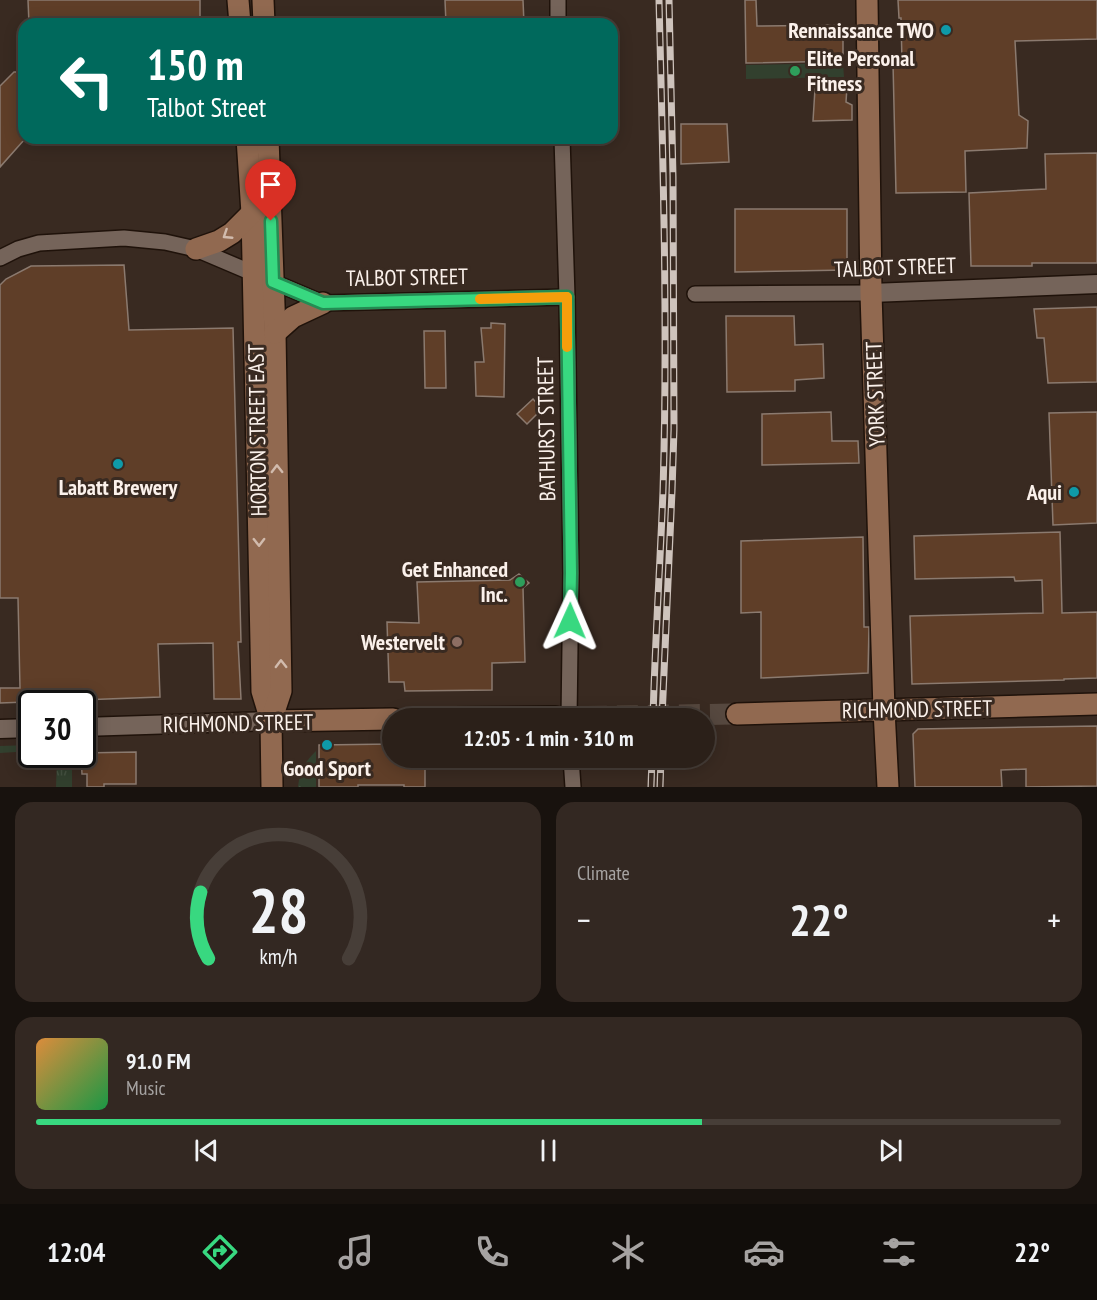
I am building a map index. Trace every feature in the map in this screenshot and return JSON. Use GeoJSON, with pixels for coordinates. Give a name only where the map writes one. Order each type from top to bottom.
{"type":"FeatureCollection","features":[{"type":"Feature","properties":{"kind":"main road"},"geometry":{"type":"LineString","coordinates":[[238,0],[240,18]]}},
{"type":"Feature","properties":{"kind":"main road"},"geometry":{"type":"LineString","coordinates":[[263,0],[264,18]]}},
{"type":"Feature","properties":{"kind":"main road","name":"YORK STREET"},"geometry":{"type":"LineString","coordinates":[[867,0],[871,292],[888,787]]}},
{"type":"Feature","properties":{"kind":"main road","name":"HORTON STREET EAST"},"geometry":{"type":"LineString","coordinates":[[247,144],[252,213],[275,333],[281,691],[271,721]]}},
{"type":"Feature","properties":{"kind":"main road","name":"HORTON STREET EAST"},"geometry":{"type":"LineString","coordinates":[[268,144],[263,278],[262,691],[271,721],[272,787]]}},
{"type":"Feature","properties":{"kind":"main road"},"geometry":{"type":"LineString","coordinates":[[196,249],[219,241],[252,213]]}},
{"type":"Feature","properties":{"kind":"main road"},"geometry":{"type":"LineString","coordinates":[[275,333],[293,317],[323,303]]}},
{"type":"Feature","properties":{"kind":"main road","name":"RICHMOND STREET"},"geometry":{"type":"LineString","coordinates":[[737,714],[1097,704]]}},
{"type":"Feature","properties":{"kind":"main road","name":"RICHMOND STREET"},"geometry":{"type":"LineString","coordinates":[[271,721],[382,719]]}},
{"type":"Feature","properties":{"kind":"street"},"geometry":{"type":"LineString","coordinates":[[558,0],[558,18]]}},
{"type":"Feature","properties":{"kind":"street","name":"BATHURST STREET"},"geometry":{"type":"LineString","coordinates":[[562,144],[571,573],[563,708]]}},
{"type":"Feature","properties":{"kind":"street","name":"TALBOT STREET"},"geometry":{"type":"LineString","coordinates":[[0,258],[28,246],[50,241],[124,238],[165,242],[196,249],[323,303],[567,297]]}},
{"type":"Feature","properties":{"kind":"street","name":"TALBOT STREET"},"geometry":{"type":"LineString","coordinates":[[695,294],[871,292],[1097,284]]}},
{"type":"Feature","properties":{"kind":"street","name":"RICHMOND STREET"},"geometry":{"type":"LineString","coordinates":[[96,727],[271,721]]}},
{"type":"Feature","properties":{"kind":"street"},"geometry":{"type":"LineString","coordinates":[[0,729],[18,728]]}},
{"type":"Feature","properties":{"kind":"street"},"geometry":{"type":"LineString","coordinates":[[572,768],[573,787]]}},
{"type":"Feature","properties":{"kind":"green space","name":"Elite Personal Fitness"},"geometry":{"type":"Polygon","coordinates":[[[843,63],[844,77],[746,79],[746,65],[843,63]]]}},
{"type":"Feature","properties":{"kind":"green space"},"geometry":{"type":"Polygon","coordinates":[[[18,745],[18,752],[0,753],[0,746],[18,745]]]}},
{"type":"Feature","properties":{"kind":"green space"},"geometry":{"type":"Polygon","coordinates":[[[316,751],[316,787],[298,787],[303,767],[316,751]]]}},
{"type":"Feature","properties":{"kind":"green space"},"geometry":{"type":"Polygon","coordinates":[[[57,768],[72,768],[72,787],[56,787],[57,768]]]}},
{"type":"Feature","properties":{"kind":"building"},"geometry":{"type":"Polygon","coordinates":[[[28,0],[200,0],[200,18],[29,18],[28,0]]]}},
{"type":"Feature","properties":{"kind":"building"},"geometry":{"type":"Polygon","coordinates":[[[445,0],[523,0],[524,18],[446,18],[445,0]]]}},
{"type":"Feature","properties":{"kind":"building"},"geometry":{"type":"Polygon","coordinates":[[[745,0],[756,0],[757,26],[843,25],[843,61],[746,63],[745,0]]]}},
{"type":"Feature","properties":{"kind":"building"},"geometry":{"type":"Polygon","coordinates":[[[898,0],[1097,0],[1097,39],[1015,41],[1019,115],[1028,121],[1027,148],[965,151],[966,192],[896,193],[893,63],[902,63],[901,18],[899,18],[898,0]]]}},
{"type":"Feature","properties":{"kind":"building"},"geometry":{"type":"Polygon","coordinates":[[[14,72],[18,72],[18,144],[20,144],[0,167],[0,86],[14,72]]]}},
{"type":"Feature","properties":{"kind":"building"},"geometry":{"type":"Polygon","coordinates":[[[847,87],[846,102],[852,105],[852,120],[813,121],[815,89],[847,87]]]}},
{"type":"Feature","properties":{"kind":"building"},"geometry":{"type":"Polygon","coordinates":[[[681,124],[727,124],[729,162],[681,164],[681,124]]]}},
{"type":"Feature","properties":{"kind":"building"},"geometry":{"type":"Polygon","coordinates":[[[1097,153],[1097,263],[971,266],[969,193],[1046,189],[1045,154],[1097,153]]]}},
{"type":"Feature","properties":{"kind":"building"},"geometry":{"type":"Polygon","coordinates":[[[735,209],[847,209],[847,270],[735,272],[735,209]]]}},
{"type":"Feature","properties":{"kind":"building","name":"Labatt Brewery"},"geometry":{"type":"Polygon","coordinates":[[[124,265],[129,330],[233,328],[241,699],[214,699],[213,643],[158,644],[160,697],[96,699],[96,690],[18,690],[18,702],[0,703],[0,688],[20,688],[18,598],[0,598],[0,285],[6,279],[31,266],[124,265]]]}},
{"type":"Feature","properties":{"kind":"building"},"geometry":{"type":"Polygon","coordinates":[[[1097,307],[1097,382],[1048,383],[1044,338],[1037,338],[1034,309],[1097,307]]]}},
{"type":"Feature","properties":{"kind":"building"},"geometry":{"type":"Polygon","coordinates":[[[726,316],[794,316],[795,345],[823,344],[824,378],[795,380],[795,391],[727,392],[726,316]]]}},
{"type":"Feature","properties":{"kind":"building"},"geometry":{"type":"Polygon","coordinates":[[[491,323],[505,324],[504,397],[476,396],[475,362],[484,362],[481,328],[491,328],[491,323]]]}},
{"type":"Feature","properties":{"kind":"building"},"geometry":{"type":"Polygon","coordinates":[[[424,331],[445,331],[446,388],[425,388],[424,331]]]}},
{"type":"Feature","properties":{"kind":"building"},"geometry":{"type":"Polygon","coordinates":[[[533,399],[542,409],[527,424],[517,414],[533,399]]]}},
{"type":"Feature","properties":{"kind":"building"},"geometry":{"type":"Polygon","coordinates":[[[831,412],[832,441],[858,441],[859,463],[762,465],[762,414],[831,412]]]}},
{"type":"Feature","properties":{"kind":"building"},"geometry":{"type":"Polygon","coordinates":[[[1097,412],[1097,523],[1053,525],[1049,413],[1097,412]]]}},
{"type":"Feature","properties":{"kind":"building"},"geometry":{"type":"Polygon","coordinates":[[[1060,532],[1062,613],[1097,612],[1097,678],[912,684],[910,616],[1043,613],[1042,580],[1015,581],[1014,577],[915,579],[914,536],[1060,532]]]}},
{"type":"Feature","properties":{"kind":"building"},"geometry":{"type":"Polygon","coordinates":[[[863,537],[864,627],[869,627],[868,673],[761,678],[761,612],[741,613],[741,541],[863,537]]]}},
{"type":"Feature","properties":{"kind":"building"},"geometry":{"type":"Polygon","coordinates":[[[519,574],[529,583],[523,588],[525,662],[492,663],[492,690],[405,691],[404,682],[389,682],[387,622],[419,623],[417,582],[510,580],[519,574]]]}},
{"type":"Feature","properties":{"kind":"building"},"geometry":{"type":"Polygon","coordinates":[[[1097,726],[1097,786],[1026,787],[1026,769],[1001,770],[1002,787],[915,787],[913,734],[918,729],[1097,726]]]}},
{"type":"Feature","properties":{"kind":"building"},"geometry":{"type":"Polygon","coordinates":[[[382,744],[382,768],[425,768],[425,787],[358,785],[358,787],[319,787],[319,745],[382,744]]]}},
{"type":"Feature","properties":{"kind":"building"},"geometry":{"type":"Polygon","coordinates":[[[136,752],[136,784],[104,784],[104,787],[87,787],[87,774],[82,774],[82,768],[96,768],[96,753],[136,752]]]}},
{"type":"Feature","properties":{"kind":"tunnel"},"geometry":{"type":"LineString","coordinates":[[715,714],[737,714]]}},
{"type":"Feature","properties":{"kind":"railway"},"geometry":{"type":"LineString","coordinates":[[653,708],[663,491],[665,369],[659,0]]}},
{"type":"Feature","properties":{"kind":"railway"},"geometry":{"type":"LineString","coordinates":[[662,708],[674,429],[673,177],[669,0]]}},
{"type":"Feature","properties":{"kind":"railway"},"geometry":{"type":"LineString","coordinates":[[651,787],[652,768]]}},
{"type":"Feature","properties":{"kind":"railway"},"geometry":{"type":"LineString","coordinates":[[660,787],[661,768]]}},
{"type":"Feature","properties":{"kind":"slow traffic"},"geometry":{"type":"LineString","coordinates":[[480,299],[567,297],[567,347]]}},
{"type":"Feature","properties":{"kind":"place","name":"Rennaissance TWO"},"geometry":{"type":"Point","coordinates":[946,30]}},
{"type":"Feature","properties":{"kind":"place","name":"Elite Personal Fitness"},"geometry":{"type":"Point","coordinates":[795,71]}},
{"type":"Feature","properties":{"kind":"place","name":"Labatt Brewery"},"geometry":{"type":"Point","coordinates":[118,464]}},
{"type":"Feature","properties":{"kind":"place","name":"Aqui"},"geometry":{"type":"Point","coordinates":[1074,492]}},
{"type":"Feature","properties":{"kind":"place","name":"Get Enhanced Inc."},"geometry":{"type":"Point","coordinates":[520,582]}},
{"type":"Feature","properties":{"kind":"place","name":"Westervelt"},"geometry":{"type":"Point","coordinates":[457,642]}},
{"type":"Feature","properties":{"kind":"place","name":"Good Sport"},"geometry":{"type":"Point","coordinates":[327,745]}},
{"type":"Feature","properties":{"kind":"route"},"geometry":{"type":"LineString","coordinates":[[271,221],[273,282],[323,303],[567,297],[570,621]]}}]}
